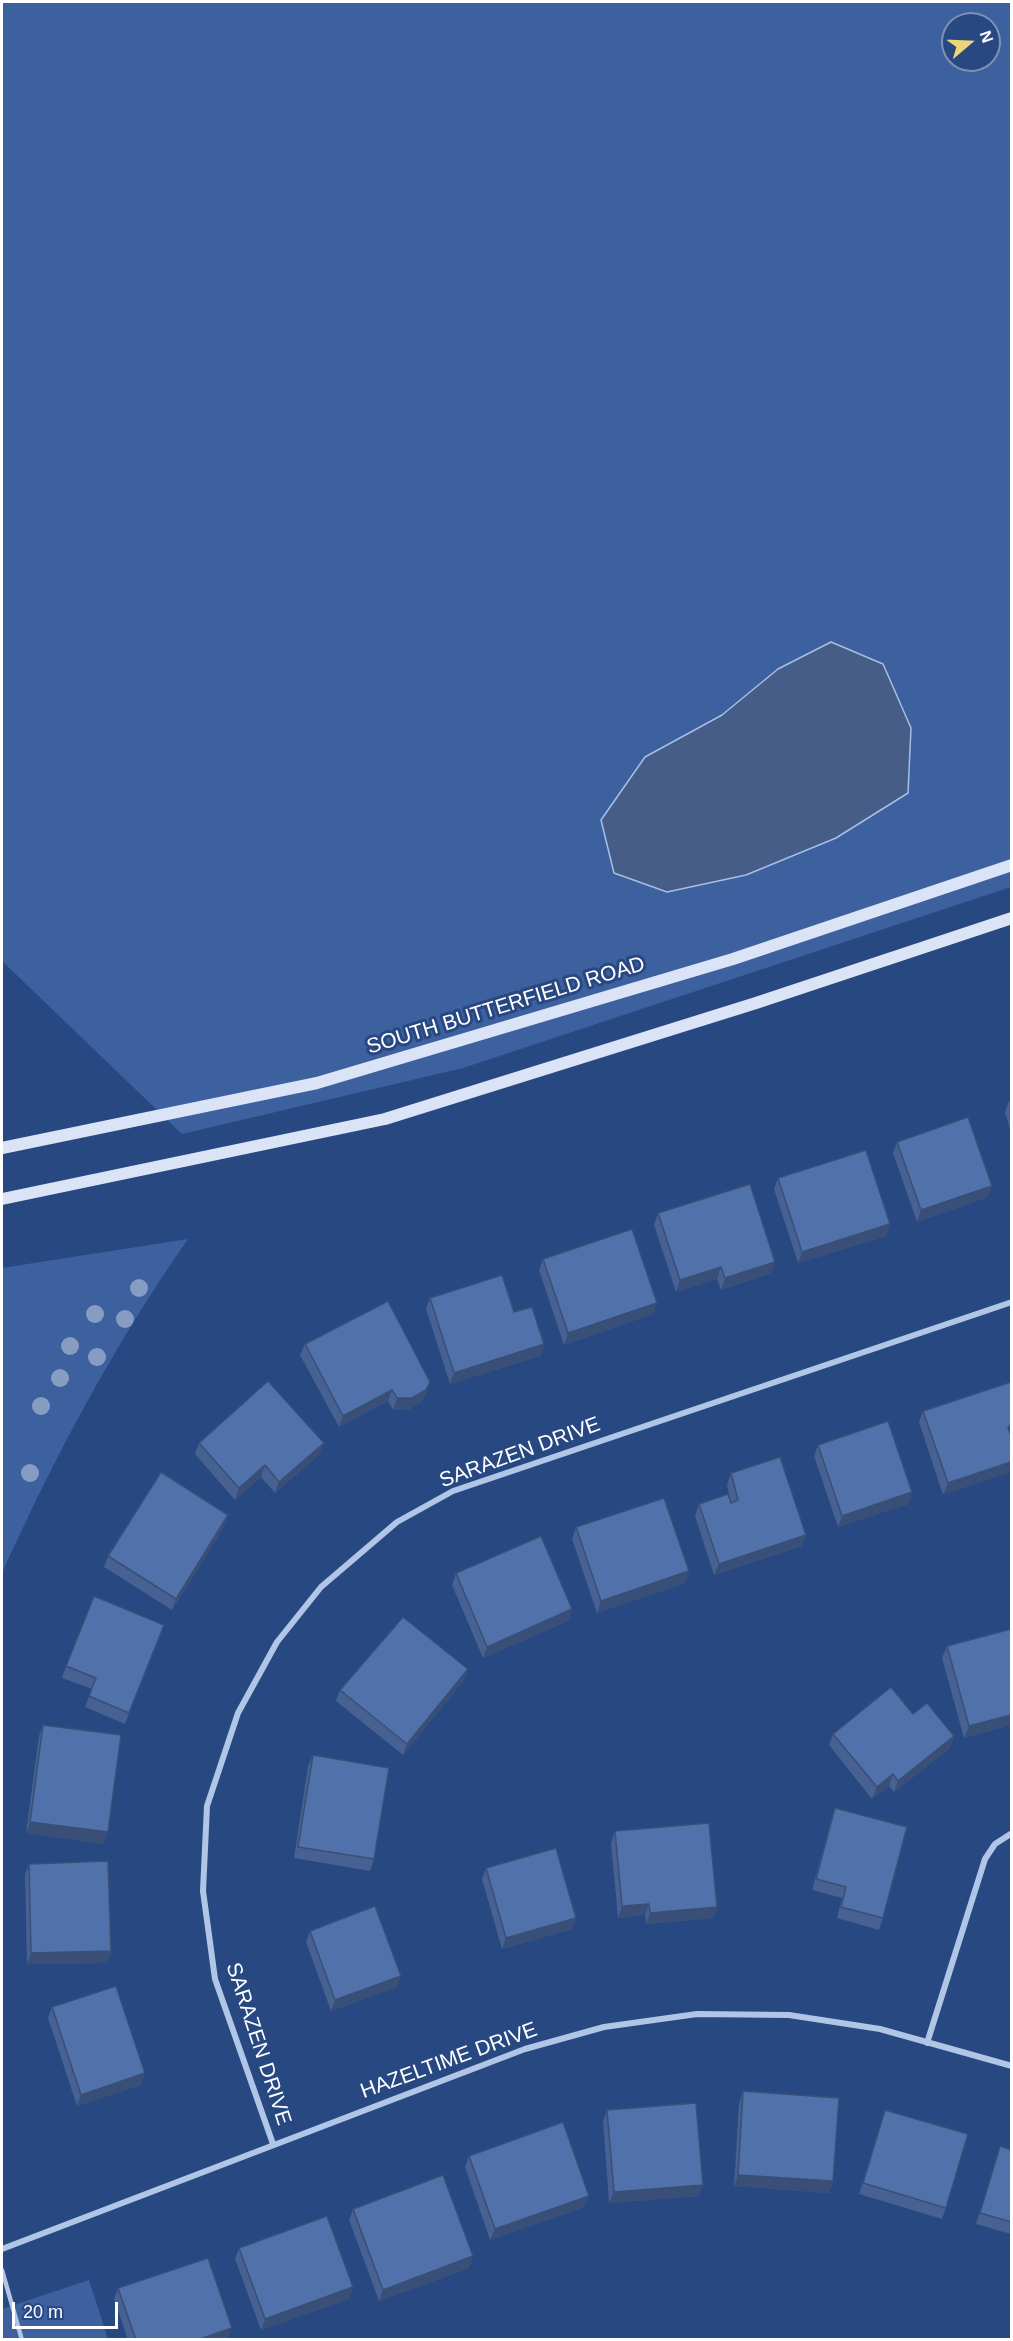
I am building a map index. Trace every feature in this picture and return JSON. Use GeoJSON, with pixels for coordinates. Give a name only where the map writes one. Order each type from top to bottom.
{"type":"FeatureCollection","features":[{"type":"Feature","properties":{"kind":"main road","name":"SOUTH BUTTERFIELD ROAD"},"geometry":{"type":"LineString","coordinates":[[2,1148],[317,1083],[733,958],[1011,865]]}},
{"type":"Feature","properties":{"kind":"main road"},"geometry":{"type":"LineString","coordinates":[[2,1199],[385,1119],[756,1003],[1011,918]]}},
{"type":"Feature","properties":{"kind":"street","name":"SARAZEN DRIVE"},"geometry":{"type":"LineString","coordinates":[[273,2144],[215,1978],[203,1892],[207,1806],[238,1713],[277,1642],[321,1587],[397,1522],[453,1491],[1011,1302]]}},
{"type":"Feature","properties":{"kind":"street"},"geometry":{"type":"LineString","coordinates":[[927,2043],[985,1859],[995,1844],[1011,1833]]}},
{"type":"Feature","properties":{"kind":"street","name":"HAZELTIME DRIVE"},"geometry":{"type":"LineString","coordinates":[[2,2249],[525,2049],[604,2027],[697,2014],[789,2015],[880,2029],[1011,2066]]}},
{"type":"Feature","properties":{"kind":"lane"},"geometry":{"type":"LineString","coordinates":[[2,2270],[22,2340]]}},
{"type":"Feature","properties":{"kind":"shaded area"},"geometry":{"type":"Polygon","coordinates":[[[2,2],[1011,2],[1011,887],[463,1068],[182,1134],[2,961],[2,2]]]}},
{"type":"Feature","properties":{"kind":"shaded area"},"geometry":{"type":"Polygon","coordinates":[[[831,642],[883,664],[911,728],[908,793],[836,838],[746,875],[667,892],[614,873],[601,820],[645,757],[722,715],[778,669],[831,642]]]}},
{"type":"Feature","properties":{"kind":"shaded area"},"geometry":{"type":"Polygon","coordinates":[[[188,1239],[135,1319],[87,1402],[43,1486],[2,1573],[2,1268],[188,1239]]]}},
{"type":"Feature","properties":{"kind":"shaded area"},"geometry":{"type":"Polygon","coordinates":[[[89,2280],[108,2339],[2,2339],[2,2309],[89,2280]]]}},
{"type":"Feature","properties":{"kind":"building"},"geometry":{"type":"Polygon","coordinates":[[[968,1117],[992,1186],[921,1210],[897,1142],[968,1117]]]}},
{"type":"Feature","properties":{"kind":"building"},"geometry":{"type":"Polygon","coordinates":[[[866,1150],[890,1224],[802,1252],[778,1178],[866,1150]]]}},
{"type":"Feature","properties":{"kind":"building"},"geometry":{"type":"Polygon","coordinates":[[[750,1184],[775,1262],[725,1278],[721,1267],[680,1280],[658,1213],[750,1184]]]}},
{"type":"Feature","properties":{"kind":"building"},"geometry":{"type":"Polygon","coordinates":[[[632,1229],[657,1303],[568,1333],[543,1259],[632,1229]]]}},
{"type":"Feature","properties":{"kind":"building"},"geometry":{"type":"Polygon","coordinates":[[[502,1275],[514,1312],[532,1307],[544,1344],[454,1373],[430,1298],[502,1275]]]}},
{"type":"Feature","properties":{"kind":"building"},"geometry":{"type":"Polygon","coordinates":[[[388,1301],[430,1382],[426,1390],[412,1398],[397,1398],[392,1390],[343,1416],[305,1344],[388,1301]]]}},
{"type":"Feature","properties":{"kind":"building"},"geometry":{"type":"Polygon","coordinates":[[[268,1381],[324,1443],[279,1482],[265,1465],[239,1488],[199,1443],[268,1381]]]}},
{"type":"Feature","properties":{"kind":"building"},"geometry":{"type":"Polygon","coordinates":[[[1011,1382],[1011,1425],[1008,1427],[1011,1436],[1011,1462],[948,1483],[923,1411],[1011,1382]]]}},
{"type":"Feature","properties":{"kind":"building"},"geometry":{"type":"Polygon","coordinates":[[[888,1421],[912,1492],[842,1516],[818,1445],[888,1421]]]}},
{"type":"Feature","properties":{"kind":"building"},"geometry":{"type":"Polygon","coordinates":[[[780,1457],[806,1535],[719,1564],[699,1504],[728,1494],[731,1503],[738,1500],[731,1473],[780,1457]]]}},
{"type":"Feature","properties":{"kind":"building"},"geometry":{"type":"Polygon","coordinates":[[[161,1472],[228,1515],[176,1599],[108,1556],[161,1472]]]}},
{"type":"Feature","properties":{"kind":"building"},"geometry":{"type":"Polygon","coordinates":[[[664,1498],[689,1571],[601,1601],[576,1527],[664,1498]]]}},
{"type":"Feature","properties":{"kind":"building"},"geometry":{"type":"Polygon","coordinates":[[[541,1536],[572,1609],[487,1647],[456,1573],[541,1536]]]}},
{"type":"Feature","properties":{"kind":"building"},"geometry":{"type":"Polygon","coordinates":[[[94,1596],[164,1625],[129,1713],[89,1696],[96,1678],[66,1666],[94,1596]]]}},
{"type":"Feature","properties":{"kind":"building"},"geometry":{"type":"Polygon","coordinates":[[[403,1617],[468,1669],[407,1744],[340,1690],[403,1617]]]}},
{"type":"Feature","properties":{"kind":"building"},"geometry":{"type":"Polygon","coordinates":[[[1011,1629],[1011,1715],[969,1726],[947,1646],[1011,1629]]]}},
{"type":"Feature","properties":{"kind":"building"},"geometry":{"type":"Polygon","coordinates":[[[891,1687],[913,1714],[927,1703],[954,1736],[898,1781],[893,1774],[877,1787],[833,1734],[891,1687]]]}},
{"type":"Feature","properties":{"kind":"building"},"geometry":{"type":"Polygon","coordinates":[[[43,1725],[121,1735],[108,1832],[30,1822],[43,1725]]]}},
{"type":"Feature","properties":{"kind":"building"},"geometry":{"type":"Polygon","coordinates":[[[313,1755],[389,1768],[374,1859],[298,1847],[313,1755]]]}},
{"type":"Feature","properties":{"kind":"building"},"geometry":{"type":"Polygon","coordinates":[[[835,1808],[907,1827],[883,1918],[841,1907],[846,1887],[816,1879],[835,1808]]]}},
{"type":"Feature","properties":{"kind":"building"},"geometry":{"type":"Polygon","coordinates":[[[709,1823],[717,1907],[650,1913],[649,1904],[622,1906],[615,1831],[709,1823]]]}},
{"type":"Feature","properties":{"kind":"building"},"geometry":{"type":"Polygon","coordinates":[[[556,1848],[576,1918],[506,1938],[486,1868],[556,1848]]]}},
{"type":"Feature","properties":{"kind":"building"},"geometry":{"type":"Polygon","coordinates":[[[108,1861],[111,1951],[31,1953],[29,1864],[108,1861]]]}},
{"type":"Feature","properties":{"kind":"building"},"geometry":{"type":"Polygon","coordinates":[[[375,1906],[401,1976],[335,2000],[310,1931],[375,1906]]]}},
{"type":"Feature","properties":{"kind":"building"},"geometry":{"type":"Polygon","coordinates":[[[116,1986],[145,2073],[81,2095],[52,2007],[116,1986]]]}},
{"type":"Feature","properties":{"kind":"building"},"geometry":{"type":"Polygon","coordinates":[[[743,2091],[839,2098],[833,2181],[738,2175],[743,2091]]]}},
{"type":"Feature","properties":{"kind":"building"},"geometry":{"type":"Polygon","coordinates":[[[696,2103],[703,2185],[614,2192],[607,2110],[696,2103]]]}},
{"type":"Feature","properties":{"kind":"building"},"geometry":{"type":"Polygon","coordinates":[[[885,2110],[968,2134],[946,2208],[863,2183],[885,2110]]]}},
{"type":"Feature","properties":{"kind":"building"},"geometry":{"type":"Polygon","coordinates":[[[563,2122],[589,2196],[495,2229],[469,2156],[563,2122]]]}},
{"type":"Feature","properties":{"kind":"building"},"geometry":{"type":"Polygon","coordinates":[[[1000,2146],[1011,2150],[1011,2222],[980,2213],[1000,2146]]]}},
{"type":"Feature","properties":{"kind":"building"},"geometry":{"type":"Polygon","coordinates":[[[443,2175],[473,2256],[383,2290],[353,2209],[443,2175]]]}},
{"type":"Feature","properties":{"kind":"building"},"geometry":{"type":"Polygon","coordinates":[[[327,2216],[353,2287],[265,2319],[239,2248],[327,2216]]]}},
{"type":"Feature","properties":{"kind":"building"},"geometry":{"type":"Polygon","coordinates":[[[208,2258],[232,2328],[197,2340],[136,2340],[118,2288],[208,2258]]]}}]}
